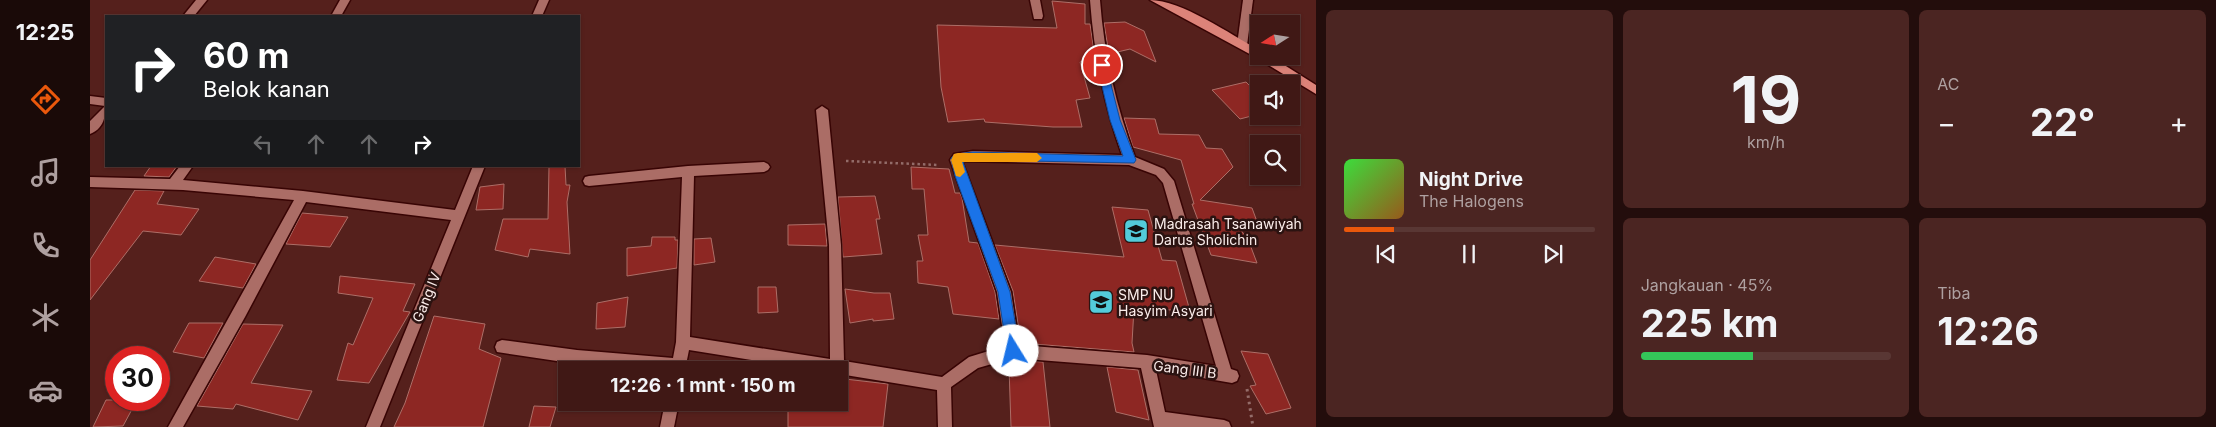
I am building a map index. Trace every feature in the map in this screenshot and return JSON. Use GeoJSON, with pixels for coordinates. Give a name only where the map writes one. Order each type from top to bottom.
{"type":"FeatureCollection","features":[{"type":"Feature","properties":{"kind":"main road"},"geometry":{"type":"LineString","coordinates":[[1155,0],[1199,21],[1250,50]]}},
{"type":"Feature","properties":{"kind":"main road"},"geometry":{"type":"LineString","coordinates":[[1275,65],[1316,90]]}},
{"type":"Feature","properties":{"kind":"street"},"geometry":{"type":"LineString","coordinates":[[189,15],[202,0]]}},
{"type":"Feature","properties":{"kind":"street"},"geometry":{"type":"LineString","coordinates":[[337,15],[345,0]]}},
{"type":"Feature","properties":{"kind":"street"},"geometry":{"type":"LineString","coordinates":[[537,15],[544,0]]}},
{"type":"Feature","properties":{"kind":"street"},"geometry":{"type":"LineString","coordinates":[[1035,0],[1038,16]]}},
{"type":"Feature","properties":{"kind":"street"},"geometry":{"type":"LineString","coordinates":[[1013,351],[1002,284],[956,160],[958,157],[973,156],[1130,160],[1115,120],[1106,86],[1097,32],[1095,0]]}},
{"type":"Feature","properties":{"kind":"street"},"geometry":{"type":"LineString","coordinates":[[1242,45],[1248,0]]}},
{"type":"Feature","properties":{"kind":"street"},"geometry":{"type":"LineString","coordinates":[[90,100],[105,102]]}},
{"type":"Feature","properties":{"kind":"street"},"geometry":{"type":"LineString","coordinates":[[822,110],[835,245],[838,361]]}},
{"type":"Feature","properties":{"kind":"street"},"geometry":{"type":"LineString","coordinates":[[90,129],[105,111]]}},
{"type":"Feature","properties":{"kind":"street","name":"Gang III B"},"geometry":{"type":"LineString","coordinates":[[1130,160],[1160,172],[1168,181],[1228,375],[1147,362],[1160,423]]}},
{"type":"Feature","properties":{"kind":"street"},"geometry":{"type":"LineString","coordinates":[[173,184],[186,167]]}},
{"type":"Feature","properties":{"kind":"street","name":"Gang IV"},"geometry":{"type":"LineString","coordinates":[[374,427],[479,167]]}},
{"type":"Feature","properties":{"kind":"street"},"geometry":{"type":"LineString","coordinates":[[588,181],[688,171],[764,167]]}},
{"type":"Feature","properties":{"kind":"street"},"geometry":{"type":"LineString","coordinates":[[679,361],[683,342],[688,171]]}},
{"type":"Feature","properties":{"kind":"street"},"geometry":{"type":"LineString","coordinates":[[90,182],[173,184],[302,196],[459,216]]}},
{"type":"Feature","properties":{"kind":"street"},"geometry":{"type":"LineString","coordinates":[[175,427],[240,313],[302,196]]}},
{"type":"Feature","properties":{"kind":"street"},"geometry":{"type":"LineString","coordinates":[[683,342],[806,361]]}},
{"type":"Feature","properties":{"kind":"street"},"geometry":{"type":"LineString","coordinates":[[502,347],[614,361]]}},
{"type":"Feature","properties":{"kind":"street"},"geometry":{"type":"LineString","coordinates":[[848,368],[944,384],[974,362],[1013,351],[1147,362]]}},
{"type":"Feature","properties":{"kind":"street"},"geometry":{"type":"LineString","coordinates":[[944,384],[945,427]]}},
{"type":"Feature","properties":{"kind":"street"},"geometry":{"type":"LineString","coordinates":[[667,427],[670,411]]}},
{"type":"Feature","properties":{"kind":"street"},"geometry":{"type":"LineString","coordinates":[[1160,423],[1224,427]]}},
{"type":"Feature","properties":{"kind":"path"},"geometry":{"type":"LineString","coordinates":[[826,160],[958,166]]}},
{"type":"Feature","properties":{"kind":"path"},"geometry":{"type":"LineString","coordinates":[[1228,375],[1244,383],[1247,388],[1253,427]]}},
{"type":"Feature","properties":{"kind":"building"},"geometry":{"type":"Polygon","coordinates":[[[1052,1],[1085,4],[1085,24],[1090,24],[1095,58],[1080,62],[1090,98],[1076,100],[1082,127],[985,122],[984,119],[948,122],[941,87],[937,25],[1057,28],[1052,1]]]}},
{"type":"Feature","properties":{"kind":"building"},"geometry":{"type":"Polygon","coordinates":[[[1125,22],[1144,31],[1156,62],[1130,49],[1109,54],[1104,23],[1125,22]]]}},
{"type":"Feature","properties":{"kind":"building"},"geometry":{"type":"Polygon","coordinates":[[[1246,82],[1250,86],[1250,116],[1240,119],[1212,90],[1246,82]]]}},
{"type":"Feature","properties":{"kind":"building"},"geometry":{"type":"Polygon","coordinates":[[[1124,118],[1155,119],[1159,134],[1199,135],[1206,148],[1222,149],[1233,167],[1200,200],[1252,208],[1259,227],[1239,227],[1249,242],[1257,263],[1211,255],[1192,204],[1194,204],[1181,160],[1133,147],[1124,118]]]}},
{"type":"Feature","properties":{"kind":"building"},"geometry":{"type":"Polygon","coordinates":[[[150,167],[176,167],[169,177],[144,176],[150,167]]]}},
{"type":"Feature","properties":{"kind":"building"},"geometry":{"type":"Polygon","coordinates":[[[549,167],[565,167],[566,185],[570,185],[567,202],[570,254],[530,249],[528,257],[495,250],[503,219],[548,219],[549,167]]]}},
{"type":"Feature","properties":{"kind":"building"},"geometry":{"type":"Polygon","coordinates":[[[911,167],[949,169],[955,193],[960,193],[962,198],[969,242],[978,243],[995,292],[999,319],[953,314],[948,287],[918,283],[917,261],[923,261],[918,235],[928,235],[924,189],[912,189],[911,167]]]}},
{"type":"Feature","properties":{"kind":"building"},"geometry":{"type":"Polygon","coordinates":[[[504,184],[503,209],[476,210],[480,187],[504,184]]]}},
{"type":"Feature","properties":{"kind":"building"},"geometry":{"type":"Polygon","coordinates":[[[135,190],[164,191],[157,204],[199,209],[181,235],[143,231],[90,300],[90,260],[135,190]]]}},
{"type":"Feature","properties":{"kind":"building"},"geometry":{"type":"Polygon","coordinates":[[[875,196],[880,219],[876,219],[882,254],[843,257],[838,197],[875,196]]]}},
{"type":"Feature","properties":{"kind":"building","name":"SMP NU Hasyim Asyari"},"geometry":{"type":"Polygon","coordinates":[[[1112,207],[1148,210],[1162,260],[1176,261],[1190,311],[1134,308],[1132,343],[1134,352],[1021,343],[1013,291],[995,245],[1124,257],[1112,207]]]}},
{"type":"Feature","properties":{"kind":"building"},"geometry":{"type":"Polygon","coordinates":[[[302,213],[348,217],[330,247],[286,244],[302,213]]]}},
{"type":"Feature","properties":{"kind":"building"},"geometry":{"type":"Polygon","coordinates":[[[825,224],[827,246],[788,245],[788,225],[825,224]]]}},
{"type":"Feature","properties":{"kind":"building"},"geometry":{"type":"Polygon","coordinates":[[[652,237],[675,237],[675,240],[678,240],[677,268],[627,276],[627,248],[651,246],[652,237]]]}},
{"type":"Feature","properties":{"kind":"building"},"geometry":{"type":"Polygon","coordinates":[[[711,238],[715,262],[694,265],[694,239],[711,238]]]}},
{"type":"Feature","properties":{"kind":"building"},"geometry":{"type":"Polygon","coordinates":[[[215,257],[256,264],[243,288],[199,281],[215,257]]]}},
{"type":"Feature","properties":{"kind":"building"},"geometry":{"type":"Polygon","coordinates":[[[340,276],[415,284],[403,311],[410,312],[369,383],[337,380],[348,343],[353,345],[373,298],[338,293],[340,276]]]}},
{"type":"Feature","properties":{"kind":"building"},"geometry":{"type":"Polygon","coordinates":[[[758,287],[776,287],[778,312],[758,313],[758,287]]]}},
{"type":"Feature","properties":{"kind":"building"},"geometry":{"type":"Polygon","coordinates":[[[845,289],[890,293],[894,319],[873,321],[873,319],[850,323],[845,289]]]}},
{"type":"Feature","properties":{"kind":"building"},"geometry":{"type":"Polygon","coordinates":[[[628,297],[625,327],[596,329],[597,303],[628,297]]]}},
{"type":"Feature","properties":{"kind":"building"},"geometry":{"type":"Polygon","coordinates":[[[434,316],[485,324],[479,349],[501,358],[483,427],[394,427],[405,403],[434,316]]]}},
{"type":"Feature","properties":{"kind":"building"},"geometry":{"type":"Polygon","coordinates":[[[189,323],[223,323],[204,358],[173,352],[189,323]]]}},
{"type":"Feature","properties":{"kind":"building"},"geometry":{"type":"Polygon","coordinates":[[[243,324],[283,325],[251,383],[312,391],[298,420],[236,404],[233,409],[197,406],[243,324]]]}},
{"type":"Feature","properties":{"kind":"building"},"geometry":{"type":"Polygon","coordinates":[[[1241,351],[1268,354],[1291,408],[1266,414],[1250,386],[1256,385],[1241,351]]]}},
{"type":"Feature","properties":{"kind":"building"},"geometry":{"type":"Polygon","coordinates":[[[1024,361],[1043,362],[1050,427],[1011,427],[1009,367],[1025,368],[1024,361]]]}},
{"type":"Feature","properties":{"kind":"building"},"geometry":{"type":"Polygon","coordinates":[[[1107,367],[1138,370],[1149,420],[1116,412],[1107,367]]]}},
{"type":"Feature","properties":{"kind":"building"},"geometry":{"type":"Polygon","coordinates":[[[848,379],[888,384],[883,427],[788,427],[788,411],[848,411],[848,379]]]}},
{"type":"Feature","properties":{"kind":"building"},"geometry":{"type":"Polygon","coordinates":[[[105,402],[105,411],[131,411],[123,426],[93,427],[105,402]]]}},
{"type":"Feature","properties":{"kind":"building"},"geometry":{"type":"Polygon","coordinates":[[[534,406],[556,407],[550,427],[529,427],[534,406]]]}},
{"type":"Feature","properties":{"kind":"slow traffic"},"geometry":{"type":"LineString","coordinates":[[960,172],[956,160],[958,157],[1037,158]]}},
{"type":"Feature","properties":{"kind":"place","name":"Madrasah Tsanawiyah Darus Sholichin"},"geometry":{"type":"Point","coordinates":[1136,231]}},
{"type":"Feature","properties":{"kind":"place","name":"SMP NU Hasyim Asyari"},"geometry":{"type":"Point","coordinates":[1101,302]}},
{"type":"Feature","properties":{"kind":"route"},"geometry":{"type":"LineString","coordinates":[[1013,351],[1004,292],[956,160],[962,156],[1130,160],[1115,120],[1102,65]]}}]}
